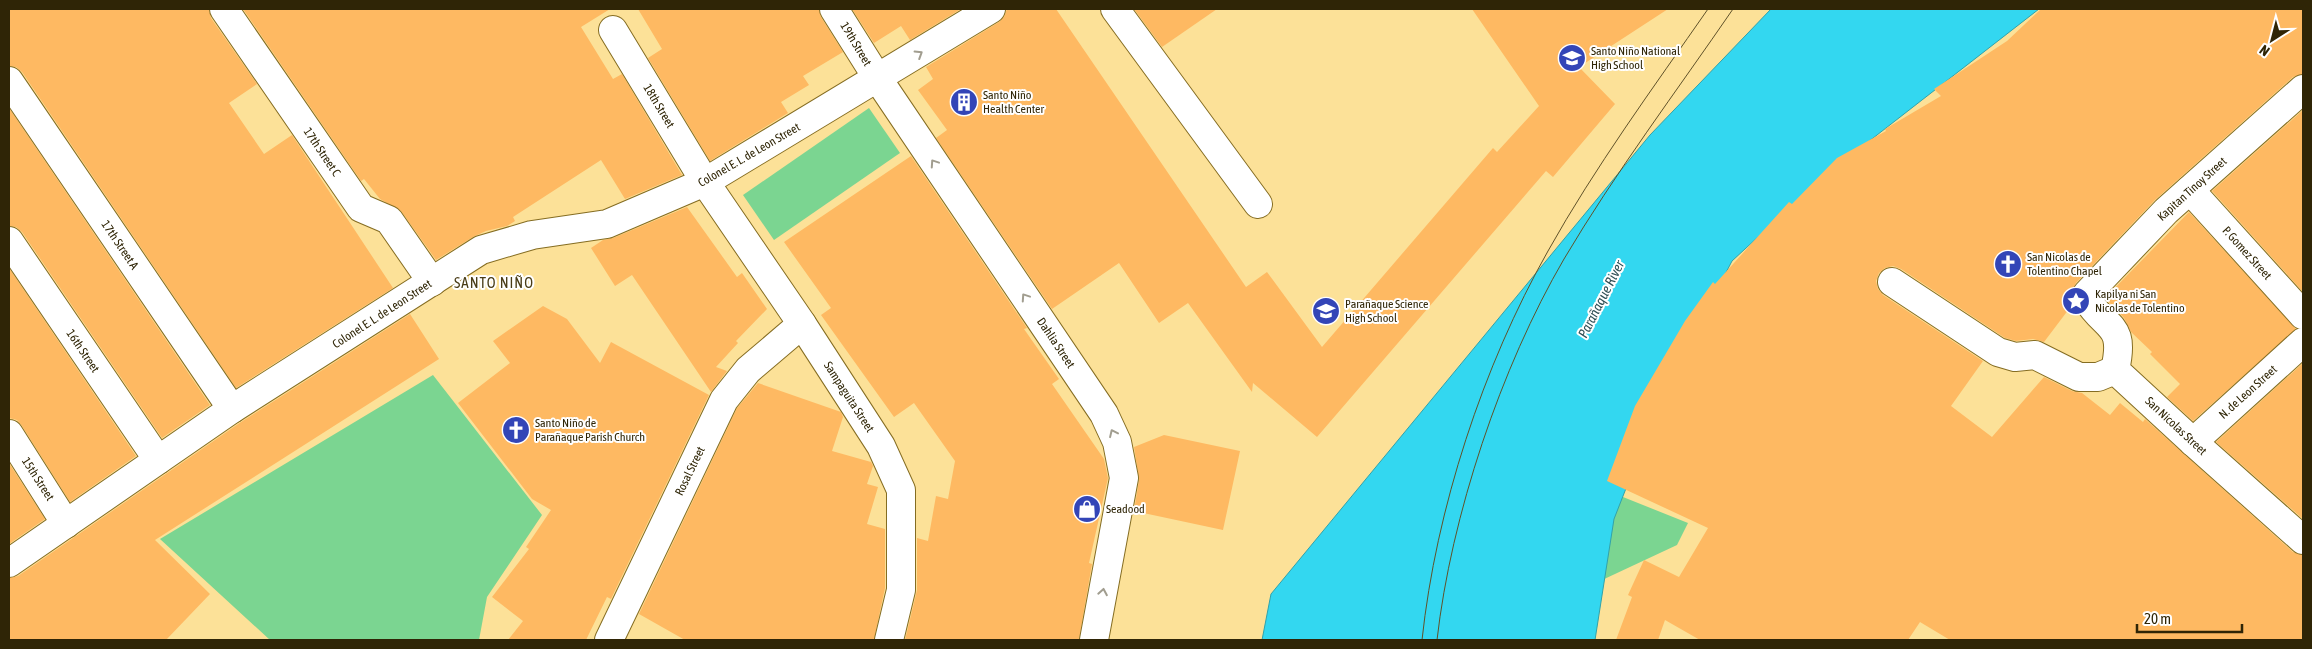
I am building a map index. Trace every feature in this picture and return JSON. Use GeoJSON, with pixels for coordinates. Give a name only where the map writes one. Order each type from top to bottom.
{"type":"FeatureCollection","features":[{"type":"Feature","properties":{"kind":"street","name":"17th Street C"},"geometry":{"type":"LineString","coordinates":[[224,9],[361,208],[389,220],[432,282]]}},
{"type":"Feature","properties":{"kind":"street","name":"19th Street"},"geometry":{"type":"LineString","coordinates":[[834,9],[878,79]]}},
{"type":"Feature","properties":{"kind":"street","name":"Colonel E. L. de Leon Street"},"geometry":{"type":"LineString","coordinates":[[9,563],[232,409],[481,250],[532,235],[607,224],[705,182],[991,9]]}},
{"type":"Feature","properties":{"kind":"street"},"geometry":{"type":"LineString","coordinates":[[1116,9],[1258,204]]}},
{"type":"Feature","properties":{"kind":"street","name":"18th Street"},"geometry":{"type":"LineString","coordinates":[[613,30],[705,182]]}},
{"type":"Feature","properties":{"kind":"street","name":"Dahlia Street"},"geometry":{"type":"LineString","coordinates":[[878,79],[1104,414],[1117,442],[1124,478],[1094,640]]}},
{"type":"Feature","properties":{"kind":"street","name":"17th Street A"},"geometry":{"type":"LineString","coordinates":[[9,81],[232,409]]}},
{"type":"Feature","properties":{"kind":"street","name":"Kapitan Tinoy Street"},"geometry":{"type":"LineString","coordinates":[[2115,370],[2120,350],[2118,336],[2088,301],[2087,294],[2166,211],[2303,89]]}},
{"type":"Feature","properties":{"kind":"street","name":"Sampaguita Street"},"geometry":{"type":"LineString","coordinates":[[705,182],[802,324],[881,446],[902,490],[901,590],[889,640]]}},
{"type":"Feature","properties":{"kind":"street","name":"P. Gomez Street"},"geometry":{"type":"LineString","coordinates":[[2190,190],[2303,315]]}},
{"type":"Feature","properties":{"kind":"street","name":"16th Street"},"geometry":{"type":"LineString","coordinates":[[9,241],[158,460]]}},
{"type":"Feature","properties":{"kind":"street"},"geometry":{"type":"LineString","coordinates":[[1892,282],[1998,352],[2015,357],[2035,355],[2079,377],[2098,377],[2115,370]]}},
{"type":"Feature","properties":{"kind":"street","name":"Rosal Street"},"geometry":{"type":"LineString","coordinates":[[609,640],[724,400],[748,370],[802,324]]}},
{"type":"Feature","properties":{"kind":"street","name":"N. de Leon Street"},"geometry":{"type":"LineString","coordinates":[[2192,442],[2303,342]]}},
{"type":"Feature","properties":{"kind":"street","name":"San Nicolas Street"},"geometry":{"type":"LineString","coordinates":[[2115,370],[2192,442],[2303,540]]}},
{"type":"Feature","properties":{"kind":"street","name":"15th Street"},"geometry":{"type":"LineString","coordinates":[[9,434],[66,524]]}},
{"type":"Feature","properties":{"kind":"green space"},"geometry":{"type":"Polygon","coordinates":[[[869,108],[900,153],[774,240],[743,195],[869,108]]]}},
{"type":"Feature","properties":{"kind":"green space"},"geometry":{"type":"Polygon","coordinates":[[[433,375],[542,515],[487,597],[479,640],[270,640],[160,539],[433,375]]]}},
{"type":"Feature","properties":{"kind":"green space"},"geometry":{"type":"Polygon","coordinates":[[[1608,491],[1688,523],[1677,545],[1600,581],[1608,491]]]}},
{"type":"Feature","properties":{"kind":"water","name":"Parañaque River"},"geometry":{"type":"Polygon","coordinates":[[[1771,9],[2039,9],[1823,177],[1732,261],[1665,389],[1614,519],[1595,640],[1262,640],[1271,594],[1650,135],[1771,9]]]}},
{"type":"Feature","properties":{"kind":"building"},"geometry":{"type":"Polygon","coordinates":[[[9,9],[209,9],[211,18],[257,84],[229,103],[264,154],[292,135],[393,288],[236,388],[22,72],[16,67],[9,66],[9,9]]]}},
{"type":"Feature","properties":{"kind":"building"},"geometry":{"type":"Polygon","coordinates":[[[243,9],[610,9],[581,27],[613,79],[622,74],[682,175],[625,199],[601,160],[513,217],[515,221],[507,226],[486,231],[473,237],[436,260],[401,211],[380,199],[364,179],[361,181],[243,9]]]}},
{"type":"Feature","properties":{"kind":"building"},"geometry":{"type":"Polygon","coordinates":[[[638,9],[819,9],[821,17],[843,52],[803,76],[809,85],[781,102],[788,113],[710,161],[648,58],[662,49],[638,9]]]}},
{"type":"Feature","properties":{"kind":"building"},"geometry":{"type":"Polygon","coordinates":[[[852,9],[961,9],[910,40],[901,26],[874,43],[852,9]]]}},
{"type":"Feature","properties":{"kind":"building"},"geometry":{"type":"Polygon","coordinates":[[[1007,9],[1056,9],[1246,287],[1267,272],[1322,347],[1493,148],[1497,152],[1539,106],[1472,9],[1668,9],[1579,67],[1615,104],[1553,177],[1546,171],[1317,437],[1253,383],[1252,392],[1188,303],[1159,323],[1119,263],[1052,309],[936,138],[947,130],[918,90],[933,79],[926,67],[999,22],[1004,17],[1007,9]]]}},
{"type":"Feature","properties":{"kind":"building"},"geometry":{"type":"Polygon","coordinates":[[[1134,9],[1217,9],[1162,47],[1134,9]]]}},
{"type":"Feature","properties":{"kind":"building"},"geometry":{"type":"Polygon","coordinates":[[[2041,9],[2303,9],[2303,74],[2293,77],[2155,200],[2076,283],[2071,294],[2072,305],[2044,342],[2033,339],[2016,341],[2005,338],[1901,269],[1893,266],[1885,268],[1879,273],[1876,281],[1878,289],[1883,295],[1983,361],[1951,406],[1992,437],[2044,377],[2072,391],[2082,393],[2110,415],[2120,403],[2143,422],[2145,419],[2293,552],[2303,555],[2303,640],[1950,640],[1920,622],[1908,640],[1700,640],[1665,620],[1658,640],[1616,640],[1632,597],[1628,595],[1644,560],[1679,577],[1708,528],[1607,481],[1635,406],[1685,321],[1713,282],[1715,284],[1789,202],[1792,204],[1837,158],[1886,131],[1885,129],[1941,96],[1934,89],[2007,41],[2041,9]]]}},
{"type":"Feature","properties":{"kind":"building"},"geometry":{"type":"Polygon","coordinates":[[[9,108],[210,405],[162,438],[22,232],[16,227],[9,226],[9,108]]]}},
{"type":"Feature","properties":{"kind":"building"},"geometry":{"type":"Polygon","coordinates":[[[2303,110],[2303,292],[2212,191],[2303,110]]]}},
{"type":"Feature","properties":{"kind":"building"},"geometry":{"type":"Polygon","coordinates":[[[911,156],[1027,328],[1024,329],[1059,379],[1052,384],[1104,459],[1108,478],[1089,563],[1092,564],[1079,640],[905,640],[917,590],[917,538],[928,541],[936,496],[948,499],[955,461],[914,403],[894,417],[821,315],[831,308],[784,242],[911,156]]]}},
{"type":"Feature","properties":{"kind":"building"},"geometry":{"type":"Polygon","coordinates":[[[687,207],[737,277],[742,273],[767,309],[736,341],[738,343],[716,367],[727,371],[711,392],[632,275],[615,286],[591,248],[603,240],[613,238],[687,207]]]}},
{"type":"Feature","properties":{"kind":"building"},"geometry":{"type":"Polygon","coordinates":[[[2189,212],[2296,329],[2193,421],[2167,397],[2180,384],[2150,354],[2152,352],[2131,332],[2124,318],[2105,298],[2189,212]]]}},
{"type":"Feature","properties":{"kind":"building"},"geometry":{"type":"Polygon","coordinates":[[[9,268],[136,456],[70,502],[22,426],[17,420],[9,418],[9,268]]]}},
{"type":"Feature","properties":{"kind":"building"},"geometry":{"type":"Polygon","coordinates":[[[543,306],[567,319],[600,363],[611,342],[709,395],[611,599],[607,597],[586,640],[508,640],[523,621],[492,597],[529,549],[526,547],[551,510],[532,499],[458,403],[510,363],[493,341],[543,306]]]}},
{"type":"Feature","properties":{"kind":"building"},"geometry":{"type":"Polygon","coordinates":[[[410,314],[439,359],[155,540],[210,594],[166,640],[9,640],[9,578],[18,576],[241,422],[410,314]]]}},
{"type":"Feature","properties":{"kind":"building"},"geometry":{"type":"Polygon","coordinates":[[[2303,363],[2303,519],[2216,442],[2303,363]]]}},
{"type":"Feature","properties":{"kind":"building"},"geometry":{"type":"Polygon","coordinates":[[[758,383],[841,412],[843,417],[832,451],[871,462],[873,466],[867,484],[878,487],[867,524],[885,529],[885,588],[874,640],[685,640],[639,614],[737,408],[758,383]]]}},
{"type":"Feature","properties":{"kind":"building"},"geometry":{"type":"Polygon","coordinates":[[[1164,435],[1240,451],[1223,530],[1134,511],[1139,480],[1134,447],[1164,435]]]}},
{"type":"Feature","properties":{"kind":"building"},"geometry":{"type":"Polygon","coordinates":[[[9,463],[45,519],[9,544],[9,463]]]}},
{"type":"Feature","properties":{"kind":"tram line"},"geometry":{"type":"LineString","coordinates":[[1422,640],[1438,540],[1451,490],[1483,390],[1524,295],[1585,189],[1708,9]]}},
{"type":"Feature","properties":{"kind":"tram line"},"geometry":{"type":"LineString","coordinates":[[1437,640],[1454,543],[1482,444],[1500,394],[1541,301],[1564,259],[1625,164],[1733,9]]}},
{"type":"Feature","properties":{"kind":"place","name":"Santo Niño National High School"},"geometry":{"type":"Point","coordinates":[1572,58]}},
{"type":"Feature","properties":{"kind":"place","name":"Santo Niño Health Center"},"geometry":{"type":"Point","coordinates":[964,102]}},
{"type":"Feature","properties":{"kind":"place","name":"San Nicolas de Tolentino Chapel"},"geometry":{"type":"Point","coordinates":[2008,264]}},
{"type":"Feature","properties":{"kind":"place","name":"Kapilya ni San Nicolas de Tolentino"},"geometry":{"type":"Point","coordinates":[2076,301]}},
{"type":"Feature","properties":{"kind":"place","name":"Parañaque Science High School"},"geometry":{"type":"Point","coordinates":[1326,311]}},
{"type":"Feature","properties":{"kind":"place","name":"Santo Niño de Parañaque Parish Church"},"geometry":{"type":"Point","coordinates":[516,430]}},
{"type":"Feature","properties":{"kind":"place","name":"Seadood"},"geometry":{"type":"Point","coordinates":[1087,509]}},
{"type":"Feature","properties":{"kind":"district","name":"SANTO NIÑO"},"geometry":{"type":"Point","coordinates":[494,282]}}]}
